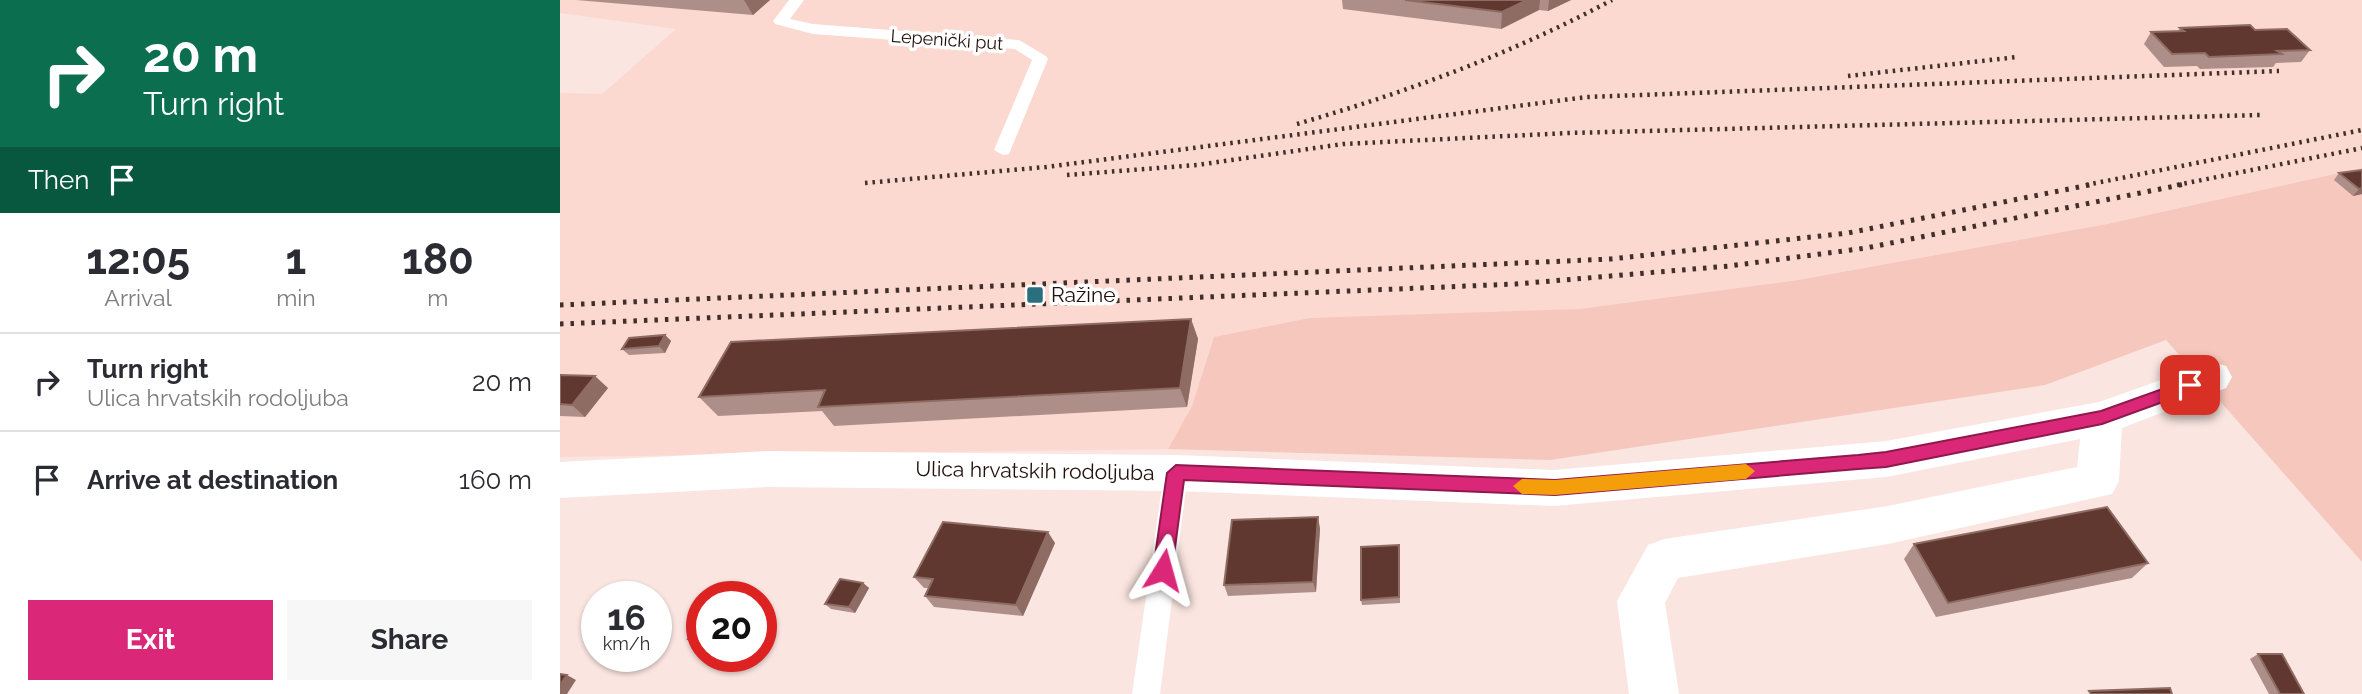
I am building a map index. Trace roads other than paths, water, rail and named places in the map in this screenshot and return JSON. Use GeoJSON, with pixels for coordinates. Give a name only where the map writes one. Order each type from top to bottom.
{"type":"FeatureCollection","features":[{"type":"Feature","properties":{"kind":"street","name":"Ulica hrvatskih rodoljuba"},"geometry":{"type":"LineString","coordinates":[[560,480],[768,469],[1176,473],[1555,488],[1886,459],[2102,418],[2212,377]]}},
{"type":"Feature","properties":{"kind":"street"},"geometry":{"type":"LineString","coordinates":[[1654,694],[1641,601],[1664,560],[1888,525],[2097,481],[2102,418]]}},
{"type":"Feature","properties":{"kind":"lane","name":"Lepenički put"},"geometry":{"type":"LineString","coordinates":[[797,0],[780,21],[813,30],[1019,45],[1040,59],[1003,150]]}},
{"type":"Feature","properties":{"kind":"lane"},"geometry":{"type":"LineString","coordinates":[[1146,694],[1176,473]]}},
{"type":"Feature","properties":{"kind":"railway"},"geometry":{"type":"LineString","coordinates":[[1297,124],[1378,99],[1497,55],[1612,0]]}},
{"type":"Feature","properties":{"kind":"railway"},"geometry":{"type":"LineString","coordinates":[[1848,76],[2017,57]]}},
{"type":"Feature","properties":{"kind":"railway"},"geometry":{"type":"LineString","coordinates":[[865,183],[1046,167],[1587,97],[2279,71]]}},
{"type":"Feature","properties":{"kind":"railway"},"geometry":{"type":"LineString","coordinates":[[1067,175],[1197,165],[1343,144],[1569,133],[2260,115]]}},
{"type":"Feature","properties":{"kind":"railway"},"geometry":{"type":"LineString","coordinates":[[2086,185],[2362,130]]}},
{"type":"Feature","properties":{"kind":"railway"},"geometry":{"type":"LineString","coordinates":[[2177,185],[2362,148]]}},
{"type":"Feature","properties":{"kind":"railway"},"geometry":{"type":"LineString","coordinates":[[560,305],[1611,259],[1848,233],[2094,184]]}},
{"type":"Feature","properties":{"kind":"railway"},"geometry":{"type":"LineString","coordinates":[[560,324],[1516,284],[1729,266],[1866,248],[2185,184]]}},
{"type":"Feature","properties":{"kind":"place","name":"Ražine"},"geometry":{"type":"Point","coordinates":[1035,295]}}]}
